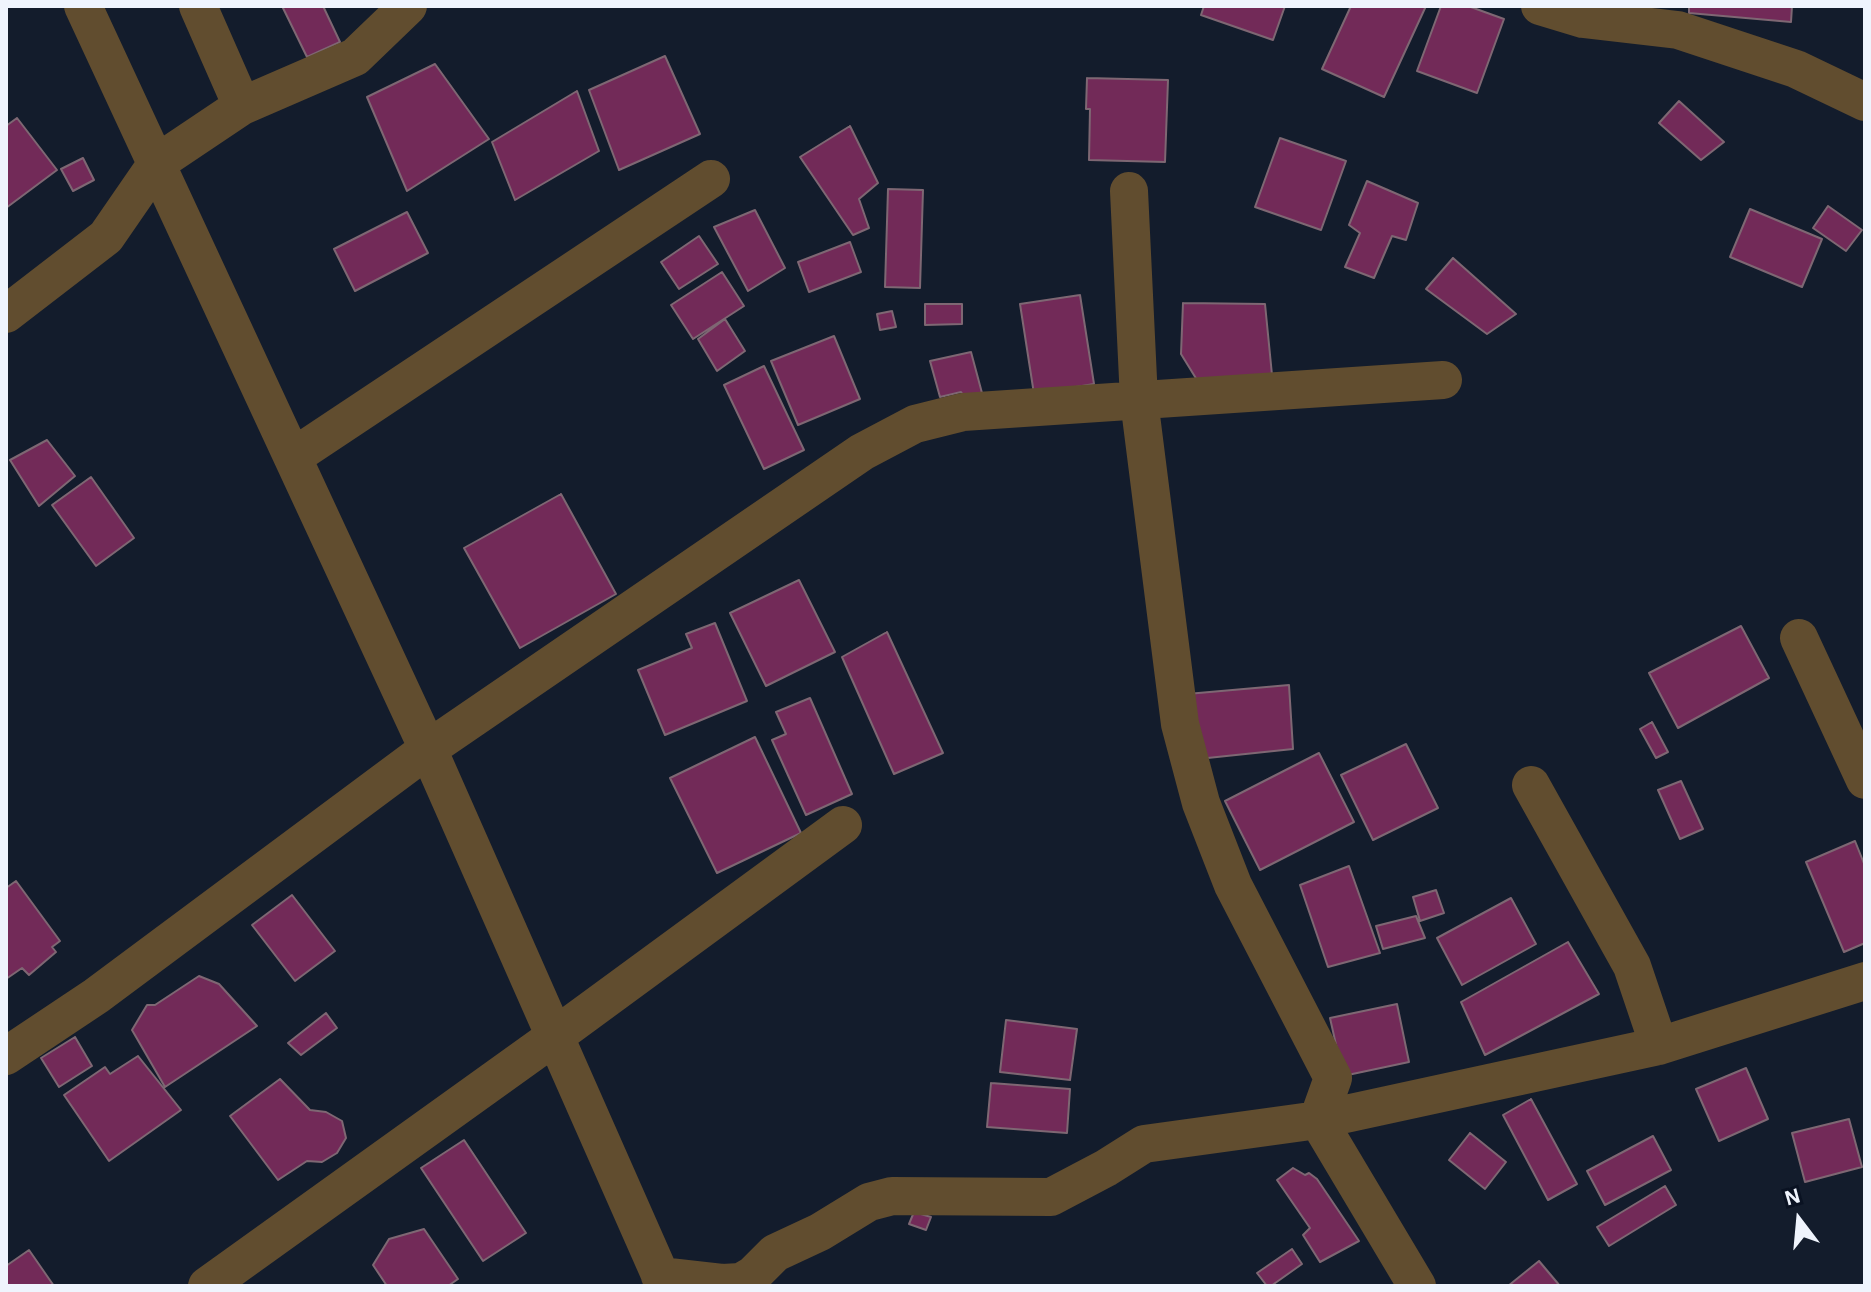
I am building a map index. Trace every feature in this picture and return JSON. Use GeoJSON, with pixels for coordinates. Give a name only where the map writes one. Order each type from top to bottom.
{"type":"FeatureCollection","features":[{"type":"Feature","properties":{"kind":"street"},"geometry":{"type":"LineString","coordinates":[[83,6],[428,749],[662,1281],[741,1282],[753,1275],[775,1253],[820,1232],[869,1202],[892,1196],[1051,1197],[1144,1144],[1318,1120],[1659,1046],[1865,981]]}},
{"type":"Feature","properties":{"kind":"street"},"geometry":{"type":"LineString","coordinates":[[198,6],[242,106]]}},
{"type":"Feature","properties":{"kind":"street"},"geometry":{"type":"LineString","coordinates":[[6,314],[106,237],[157,163],[242,106],[355,57],[408,6]]}},
{"type":"Feature","properties":{"kind":"street"},"geometry":{"type":"LineString","coordinates":[[1540,6],[1583,19],[1676,18],[1865,102]]}},
{"type":"Feature","properties":{"kind":"street"},"geometry":{"type":"LineString","coordinates":[[293,457],[711,179]]}},
{"type":"Feature","properties":{"kind":"street"},"geometry":{"type":"LineString","coordinates":[[1129,191],[1139,400],[1180,724],[1201,803],[1233,885],[1333,1078],[1318,1120]]}},
{"type":"Feature","properties":{"kind":"street"},"geometry":{"type":"LineString","coordinates":[[6,1056],[96,996],[428,749],[862,452],[915,424],[963,412],[1443,380]]}},
{"type":"Feature","properties":{"kind":"street"},"geometry":{"type":"LineString","coordinates":[[1799,638],[1865,780]]}},
{"type":"Feature","properties":{"kind":"street"},"geometry":{"type":"LineString","coordinates":[[1531,785],[1632,966],[1659,1046]]}},
{"type":"Feature","properties":{"kind":"street"},"geometry":{"type":"LineString","coordinates":[[207,1286],[843,825]]}},
{"type":"Feature","properties":{"kind":"street"},"geometry":{"type":"LineString","coordinates":[[1318,1120],[1417,1286]]}},
{"type":"Feature","properties":{"kind":"building"},"geometry":{"type":"Polygon","coordinates":[[[282,6],[323,6],[340,42],[307,57],[282,6]]]}},
{"type":"Feature","properties":{"kind":"building"},"geometry":{"type":"Polygon","coordinates":[[[1204,6],[1285,6],[1273,40],[1201,15],[1204,6]]]}},
{"type":"Feature","properties":{"kind":"building"},"geometry":{"type":"Polygon","coordinates":[[[1351,6],[1426,6],[1384,97],[1322,69],[1351,6]]]}},
{"type":"Feature","properties":{"kind":"building"},"geometry":{"type":"Polygon","coordinates":[[[1441,6],[1468,6],[1504,19],[1477,93],[1417,71],[1441,6]]]}},
{"type":"Feature","properties":{"kind":"building"},"geometry":{"type":"Polygon","coordinates":[[[1689,6],[1792,6],[1791,22],[1689,13],[1689,6]]]}},
{"type":"Feature","properties":{"kind":"building"},"geometry":{"type":"Polygon","coordinates":[[[665,56],[700,134],[619,170],[589,90],[665,56]]]}},
{"type":"Feature","properties":{"kind":"building"},"geometry":{"type":"Polygon","coordinates":[[[435,64],[489,139],[407,191],[367,97],[435,64]]]}},
{"type":"Feature","properties":{"kind":"building"},"geometry":{"type":"Polygon","coordinates":[[[1087,78],[1168,80],[1165,162],[1089,160],[1087,78]]]}},
{"type":"Feature","properties":{"kind":"building"},"geometry":{"type":"Polygon","coordinates":[[[577,91],[599,151],[515,200],[492,142],[577,91]]]}},
{"type":"Feature","properties":{"kind":"building"},"geometry":{"type":"Polygon","coordinates":[[[1679,101],[1724,142],[1701,160],[1659,123],[1679,101]]]}},
{"type":"Feature","properties":{"kind":"building"},"geometry":{"type":"Polygon","coordinates":[[[17,118],[57,170],[6,208],[6,126],[17,118]]]}},
{"type":"Feature","properties":{"kind":"building"},"geometry":{"type":"Polygon","coordinates":[[[850,126],[878,183],[859,199],[869,228],[853,235],[800,157],[850,126]]]}},
{"type":"Feature","properties":{"kind":"building"},"geometry":{"type":"Polygon","coordinates":[[[1280,138],[1346,161],[1321,230],[1255,207],[1280,138]]]}},
{"type":"Feature","properties":{"kind":"building"},"geometry":{"type":"Polygon","coordinates":[[[83,158],[94,180],[73,191],[61,169],[83,158]]]}},
{"type":"Feature","properties":{"kind":"building"},"geometry":{"type":"Polygon","coordinates":[[[1367,181],[1418,203],[1406,240],[1392,236],[1374,278],[1345,267],[1360,233],[1349,225],[1367,181]]]}},
{"type":"Feature","properties":{"kind":"building"},"geometry":{"type":"Polygon","coordinates":[[[888,189],[923,190],[920,288],[885,287],[888,189]]]}},
{"type":"Feature","properties":{"kind":"building"},"geometry":{"type":"Polygon","coordinates":[[[1828,206],[1862,230],[1846,251],[1813,228],[1828,206]]]}},
{"type":"Feature","properties":{"kind":"building"},"geometry":{"type":"Polygon","coordinates":[[[1750,209],[1822,239],[1802,287],[1730,257],[1750,209]]]}},
{"type":"Feature","properties":{"kind":"building"},"geometry":{"type":"Polygon","coordinates":[[[755,210],[785,268],[748,291],[714,227],[755,210]]]}},
{"type":"Feature","properties":{"kind":"building"},"geometry":{"type":"Polygon","coordinates":[[[407,212],[428,253],[355,291],[334,249],[407,212]]]}},
{"type":"Feature","properties":{"kind":"building"},"geometry":{"type":"Polygon","coordinates":[[[699,236],[718,264],[679,289],[661,262],[699,236]]]}},
{"type":"Feature","properties":{"kind":"building"},"geometry":{"type":"Polygon","coordinates":[[[850,242],[861,272],[809,292],[798,262],[850,242]]]}},
{"type":"Feature","properties":{"kind":"building"},"geometry":{"type":"Polygon","coordinates":[[[1453,258],[1516,314],[1487,334],[1426,289],[1453,258]]]}},
{"type":"Feature","properties":{"kind":"building"},"geometry":{"type":"Polygon","coordinates":[[[722,272],[744,306],[693,339],[671,305],[722,272]]]}},
{"type":"Feature","properties":{"kind":"building"},"geometry":{"type":"Polygon","coordinates":[[[1080,295],[1094,384],[1034,394],[1020,304],[1080,295]]]}},
{"type":"Feature","properties":{"kind":"building"},"geometry":{"type":"Polygon","coordinates":[[[1183,303],[1265,304],[1273,385],[1197,380],[1181,354],[1183,303]]]}},
{"type":"Feature","properties":{"kind":"building"},"geometry":{"type":"Polygon","coordinates":[[[925,304],[962,304],[962,324],[925,325],[925,304]]]}},
{"type":"Feature","properties":{"kind":"building"},"geometry":{"type":"Polygon","coordinates":[[[892,311],[896,327],[880,330],[877,314],[892,311]]]}},
{"type":"Feature","properties":{"kind":"building"},"geometry":{"type":"Polygon","coordinates":[[[725,319],[745,351],[717,371],[698,339],[725,319]]]}},
{"type":"Feature","properties":{"kind":"building"},"geometry":{"type":"Polygon","coordinates":[[[834,336],[860,399],[798,425],[771,361],[834,336]]]}},
{"type":"Feature","properties":{"kind":"building"},"geometry":{"type":"Polygon","coordinates":[[[971,352],[982,393],[965,398],[961,392],[940,397],[930,361],[971,352]]]}},
{"type":"Feature","properties":{"kind":"building"},"geometry":{"type":"Polygon","coordinates":[[[764,366],[804,450],[764,469],[724,385],[764,366]]]}},
{"type":"Feature","properties":{"kind":"building"},"geometry":{"type":"Polygon","coordinates":[[[47,440],[75,476],[39,506],[10,460],[47,440]]]}},
{"type":"Feature","properties":{"kind":"building"},"geometry":{"type":"Polygon","coordinates":[[[91,477],[134,538],[96,566],[52,505],[91,477]]]}},
{"type":"Feature","properties":{"kind":"building"},"geometry":{"type":"Polygon","coordinates":[[[561,494],[616,594],[520,648],[464,548],[561,494]]]}},
{"type":"Feature","properties":{"kind":"building"},"geometry":{"type":"Polygon","coordinates":[[[799,580],[835,652],[766,686],[730,613],[799,580]]]}},
{"type":"Feature","properties":{"kind":"building"},"geometry":{"type":"Polygon","coordinates":[[[715,623],[747,701],[665,735],[638,670],[692,648],[686,634],[715,623]]]}},
{"type":"Feature","properties":{"kind":"building"},"geometry":{"type":"Polygon","coordinates":[[[1741,626],[1769,678],[1678,728],[1649,673],[1741,626]]]}},
{"type":"Feature","properties":{"kind":"building"},"geometry":{"type":"Polygon","coordinates":[[[887,632],[943,753],[894,774],[842,657],[887,632]]]}},
{"type":"Feature","properties":{"kind":"building"},"geometry":{"type":"Polygon","coordinates":[[[1289,685],[1293,749],[1198,759],[1187,694],[1289,685]]]}},
{"type":"Feature","properties":{"kind":"building"},"geometry":{"type":"Polygon","coordinates":[[[810,698],[852,794],[806,815],[772,740],[786,734],[776,712],[810,698]]]}},
{"type":"Feature","properties":{"kind":"building"},"geometry":{"type":"Polygon","coordinates":[[[1652,722],[1668,752],[1656,758],[1640,729],[1652,722]]]}},
{"type":"Feature","properties":{"kind":"building"},"geometry":{"type":"Polygon","coordinates":[[[755,737],[801,833],[717,873],[670,778],[755,737]]]}},
{"type":"Feature","properties":{"kind":"building"},"geometry":{"type":"Polygon","coordinates":[[[1406,744],[1438,808],[1373,840],[1341,775],[1406,744]]]}},
{"type":"Feature","properties":{"kind":"building"},"geometry":{"type":"Polygon","coordinates":[[[1319,753],[1354,822],[1260,870],[1225,801],[1319,753]]]}},
{"type":"Feature","properties":{"kind":"building"},"geometry":{"type":"Polygon","coordinates":[[[1681,781],[1703,829],[1680,839],[1658,790],[1681,781]]]}},
{"type":"Feature","properties":{"kind":"building"},"geometry":{"type":"Polygon","coordinates":[[[1855,841],[1865,866],[1865,943],[1844,952],[1806,862],[1855,841]]]}},
{"type":"Feature","properties":{"kind":"building"},"geometry":{"type":"Polygon","coordinates":[[[1349,866],[1380,953],[1328,967],[1300,885],[1349,866]]]}},
{"type":"Feature","properties":{"kind":"building"},"geometry":{"type":"Polygon","coordinates":[[[16,881],[60,941],[52,947],[56,952],[29,975],[22,968],[6,979],[6,888],[16,881]]]}},
{"type":"Feature","properties":{"kind":"building"},"geometry":{"type":"Polygon","coordinates":[[[1436,890],[1444,913],[1420,921],[1413,897],[1436,890]]]}},
{"type":"Feature","properties":{"kind":"building"},"geometry":{"type":"Polygon","coordinates":[[[292,895],[335,951],[295,981],[252,925],[292,895]]]}},
{"type":"Feature","properties":{"kind":"building"},"geometry":{"type":"Polygon","coordinates":[[[1511,898],[1536,944],[1462,985],[1437,938],[1511,898]]]}},
{"type":"Feature","properties":{"kind":"building"},"geometry":{"type":"Polygon","coordinates":[[[1416,916],[1425,938],[1383,949],[1376,926],[1416,916]]]}},
{"type":"Feature","properties":{"kind":"building"},"geometry":{"type":"Polygon","coordinates":[[[1568,942],[1599,994],[1485,1055],[1461,1002],[1568,942]]]}},
{"type":"Feature","properties":{"kind":"building"},"geometry":{"type":"Polygon","coordinates":[[[199,976],[219,984],[257,1026],[165,1087],[132,1030],[147,1005],[155,1005],[199,976]]]}},
{"type":"Feature","properties":{"kind":"building"},"geometry":{"type":"Polygon","coordinates":[[[1397,1004],[1409,1062],[1343,1076],[1330,1018],[1397,1004]]]}},
{"type":"Feature","properties":{"kind":"building"},"geometry":{"type":"Polygon","coordinates":[[[326,1013],[337,1028],[301,1055],[288,1043],[326,1013]]]}},
{"type":"Feature","properties":{"kind":"building"},"geometry":{"type":"Polygon","coordinates":[[[1006,1020],[1077,1029],[1070,1080],[1000,1072],[1006,1020]]]}},
{"type":"Feature","properties":{"kind":"building"},"geometry":{"type":"Polygon","coordinates":[[[75,1037],[92,1066],[59,1087],[41,1058],[75,1037]]]}},
{"type":"Feature","properties":{"kind":"building"},"geometry":{"type":"Polygon","coordinates":[[[138,1056],[181,1110],[109,1161],[64,1095],[105,1067],[110,1074],[138,1056]]]}},
{"type":"Feature","properties":{"kind":"building"},"geometry":{"type":"Polygon","coordinates":[[[1746,1068],[1768,1119],[1719,1141],[1696,1089],[1746,1068]]]}},
{"type":"Feature","properties":{"kind":"building"},"geometry":{"type":"Polygon","coordinates":[[[280,1079],[310,1110],[326,1112],[342,1121],[346,1138],[337,1153],[322,1162],[307,1161],[278,1180],[230,1116],[280,1079]]]}},
{"type":"Feature","properties":{"kind":"building"},"geometry":{"type":"Polygon","coordinates":[[[991,1083],[1070,1089],[1067,1133],[987,1127],[991,1083]]]}},
{"type":"Feature","properties":{"kind":"building"},"geometry":{"type":"Polygon","coordinates":[[[1531,1099],[1577,1184],[1548,1200],[1503,1115],[1531,1099]]]}},
{"type":"Feature","properties":{"kind":"building"},"geometry":{"type":"Polygon","coordinates":[[[1849,1119],[1862,1167],[1805,1182],[1792,1133],[1849,1119]]]}},
{"type":"Feature","properties":{"kind":"building"},"geometry":{"type":"Polygon","coordinates":[[[1470,1133],[1506,1162],[1485,1189],[1449,1160],[1470,1133]]]}},
{"type":"Feature","properties":{"kind":"building"},"geometry":{"type":"Polygon","coordinates":[[[1653,1136],[1671,1170],[1605,1205],[1587,1171],[1653,1136]]]}},
{"type":"Feature","properties":{"kind":"building"},"geometry":{"type":"Polygon","coordinates":[[[464,1140],[526,1233],[483,1261],[421,1168],[464,1140]]]}},
{"type":"Feature","properties":{"kind":"building"},"geometry":{"type":"Polygon","coordinates":[[[1293,1168],[1317,1179],[1359,1241],[1320,1262],[1303,1235],[1310,1228],[1277,1180],[1293,1168]]]}},
{"type":"Feature","properties":{"kind":"building"},"geometry":{"type":"Polygon","coordinates":[[[1665,1186],[1676,1205],[1609,1246],[1597,1227],[1665,1186]]]}},
{"type":"Feature","properties":{"kind":"building"},"geometry":{"type":"Polygon","coordinates":[[[914,1212],[931,1217],[926,1230],[909,1224],[914,1212]]]}},
{"type":"Feature","properties":{"kind":"building"},"geometry":{"type":"Polygon","coordinates":[[[424,1229],[458,1279],[448,1286],[387,1286],[373,1265],[389,1239],[424,1229]]]}},
{"type":"Feature","properties":{"kind":"building"},"geometry":{"type":"Polygon","coordinates":[[[1292,1249],[1302,1264],[1267,1286],[1257,1273],[1292,1249]]]}},
{"type":"Feature","properties":{"kind":"building"},"geometry":{"type":"Polygon","coordinates":[[[29,1250],[54,1286],[6,1286],[6,1266],[29,1250]]]}},
{"type":"Feature","properties":{"kind":"building"},"geometry":{"type":"Polygon","coordinates":[[[1539,1261],[1560,1286],[1508,1286],[1539,1261]]]}}]}
